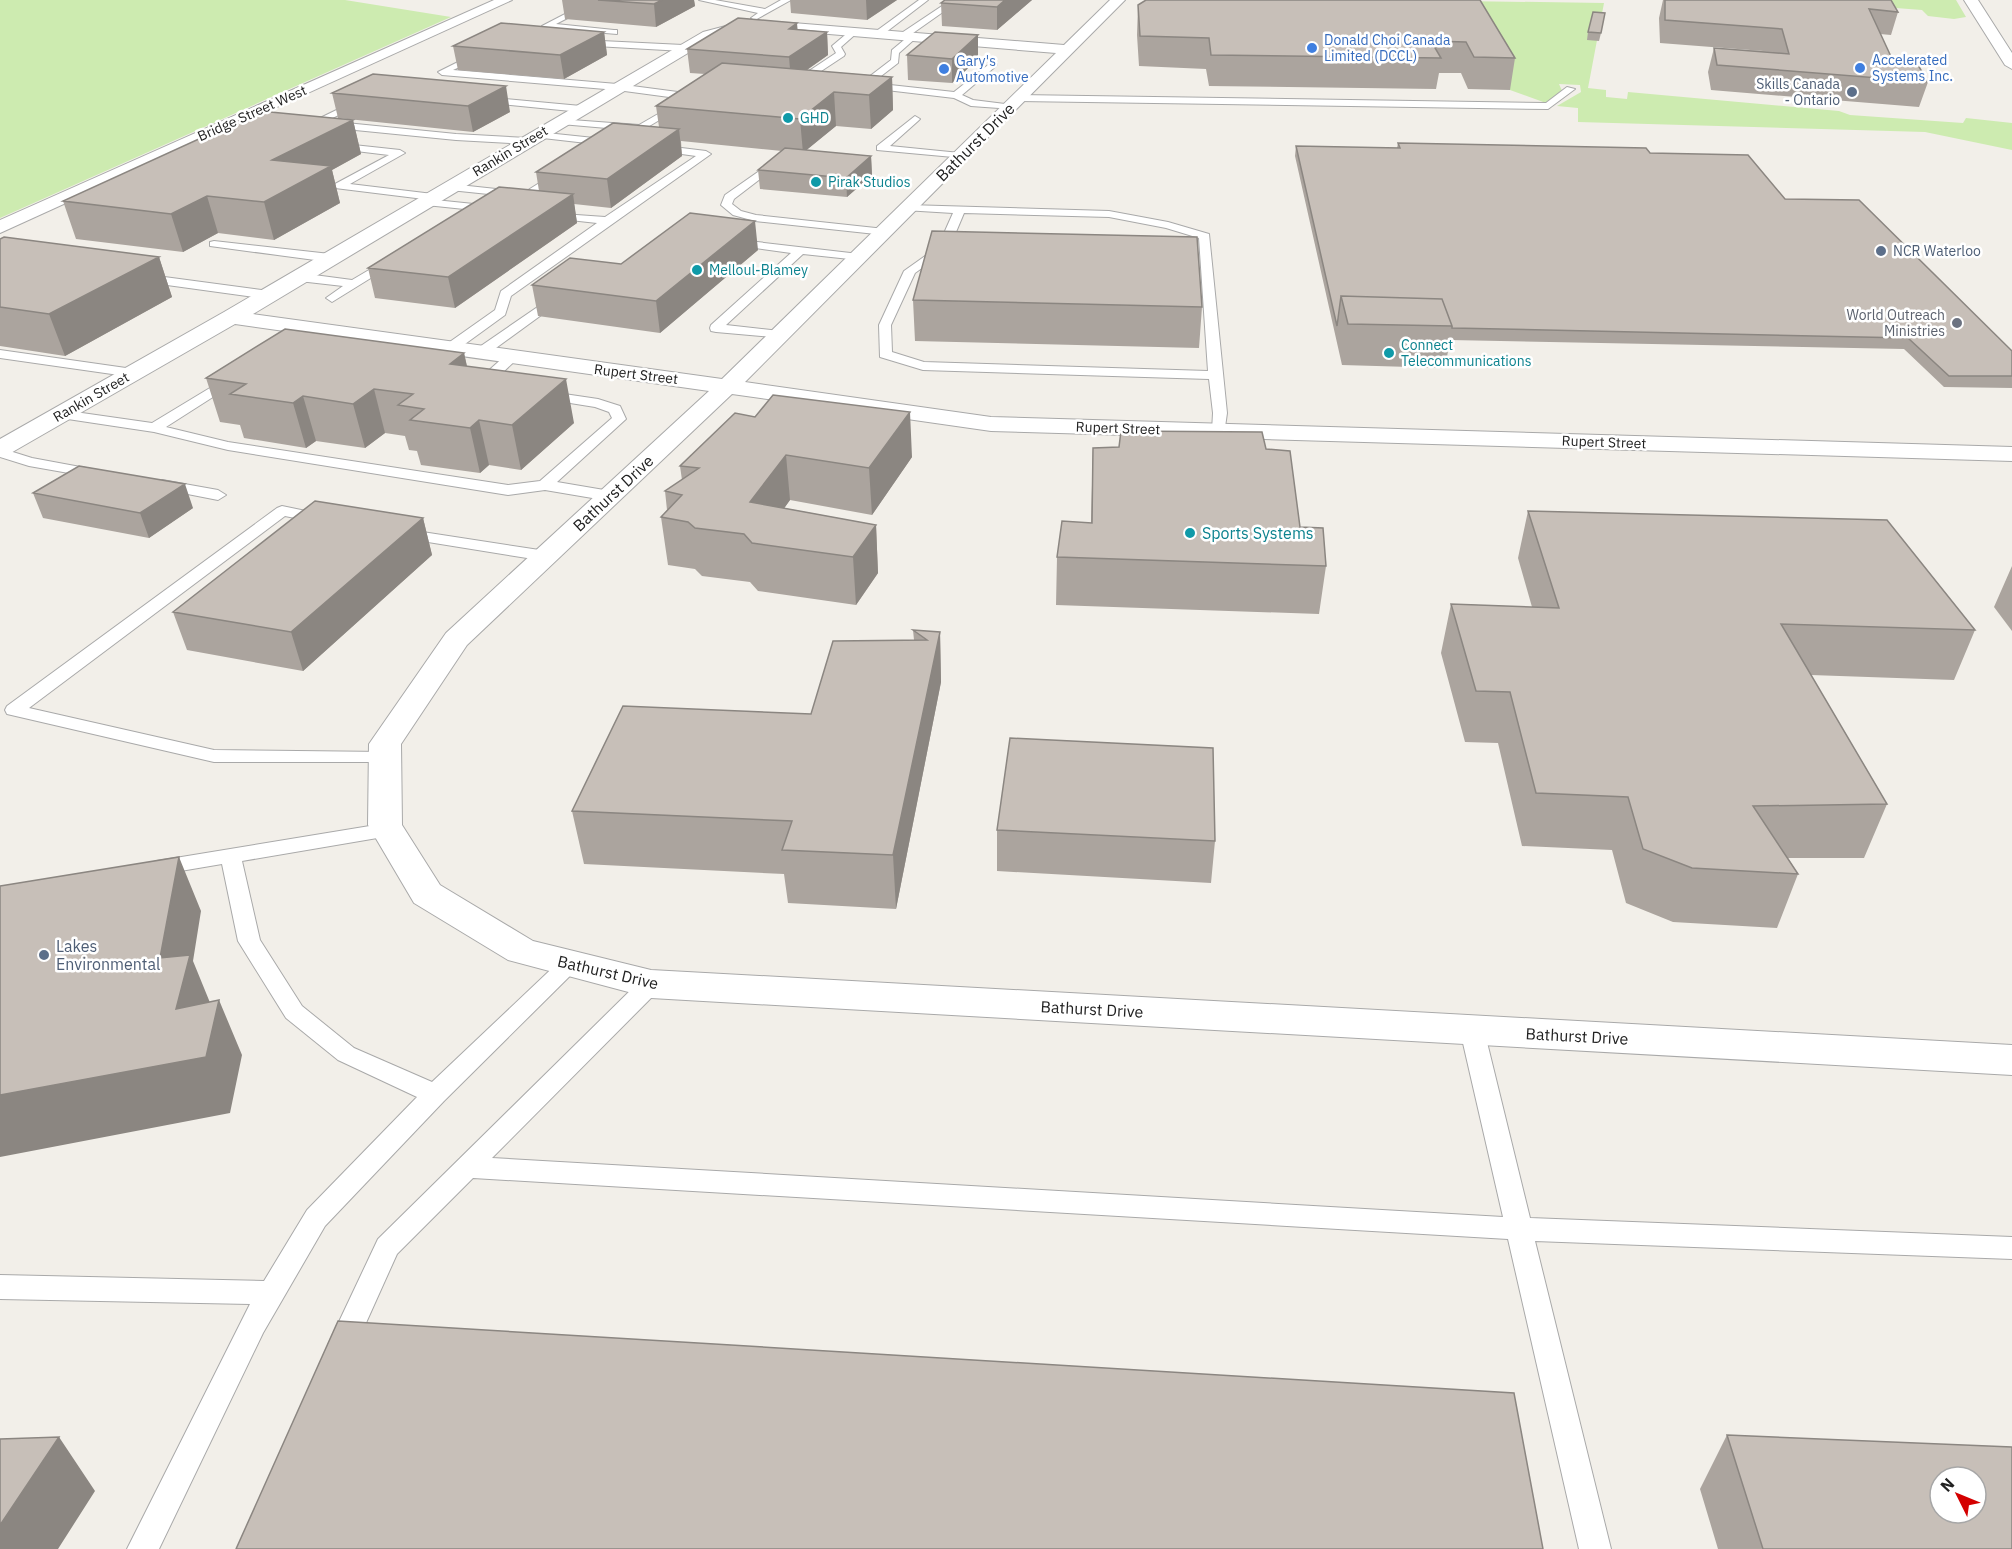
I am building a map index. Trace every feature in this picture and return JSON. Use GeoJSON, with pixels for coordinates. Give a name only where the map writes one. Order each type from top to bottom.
{"type":"FeatureCollection","features":[{"type":"Feature","properties":{"kind":"street","name":"Bridge Street West"},"geometry":{"type":"LineString","coordinates":[[0,227],[505,0]]}},
{"type":"Feature","properties":{"kind":"street","name":"Bathurst Drive"},"geometry":{"type":"LineString","coordinates":[[1118,0],[728,386],[456,639],[385,744],[385,825],[427,894],[521,951],[651,984],[2012,1060]]}},
{"type":"Feature","properties":{"kind":"street"},"geometry":{"type":"LineString","coordinates":[[1971,0],[2012,65]]}},
{"type":"Feature","properties":{"kind":"street","name":"Rankin Street"},"geometry":{"type":"LineString","coordinates":[[0,450],[269,295],[581,109],[685,42],[724,29],[793,27],[1067,50]]}},
{"type":"Feature","properties":{"kind":"street","name":"Rupert Street"},"geometry":{"type":"LineString","coordinates":[[232,317],[480,354],[728,386],[991,424],[2012,454]]}},
{"type":"Feature","properties":{"kind":"lane"},"geometry":{"type":"LineString","coordinates":[[598,0],[546,26],[628,34]]}},
{"type":"Feature","properties":{"kind":"lane"},"geometry":{"type":"LineString","coordinates":[[703,0],[766,12]]}},
{"type":"Feature","properties":{"kind":"lane"},"geometry":{"type":"LineString","coordinates":[[741,27],[786,0]]}},
{"type":"Feature","properties":{"kind":"lane"},"geometry":{"type":"LineString","coordinates":[[878,34],[924,0]]}},
{"type":"Feature","properties":{"kind":"lane"},"geometry":{"type":"LineString","coordinates":[[956,0],[908,37],[895,52],[895,61],[864,85],[956,95],[971,103],[1548,106],[1570,89]]}},
{"type":"Feature","properties":{"kind":"lane"},"geometry":{"type":"LineString","coordinates":[[781,85],[792,86],[841,54],[836,46],[854,32]]}},
{"type":"Feature","properties":{"kind":"lane"},"geometry":{"type":"LineString","coordinates":[[568,42],[685,42]]}},
{"type":"Feature","properties":{"kind":"lane"},"geometry":{"type":"LineString","coordinates":[[492,48],[442,72],[617,87],[693,97],[641,128],[561,121]]}},
{"type":"Feature","properties":{"kind":"lane"},"geometry":{"type":"LineString","coordinates":[[956,95],[993,64]]}},
{"type":"Feature","properties":{"kind":"lane"},"geometry":{"type":"LineString","coordinates":[[365,99],[315,123],[456,137],[532,138],[629,145]]}},
{"type":"Feature","properties":{"kind":"lane"},"geometry":{"type":"LineString","coordinates":[[477,99],[581,109]]}},
{"type":"Feature","properties":{"kind":"lane"},"geometry":{"type":"LineString","coordinates":[[915,119],[881,148],[960,156]]}},
{"type":"Feature","properties":{"kind":"lane"},"geometry":{"type":"LineString","coordinates":[[587,156],[607,142]]}},
{"type":"Feature","properties":{"kind":"lane"},"geometry":{"type":"LineString","coordinates":[[320,145],[400,153],[339,186],[502,210]]}},
{"type":"Feature","properties":{"kind":"lane"},"geometry":{"type":"LineString","coordinates":[[449,349],[501,312],[505,294],[706,153],[651,147]]}},
{"type":"Feature","properties":{"kind":"lane"},"geometry":{"type":"LineString","coordinates":[[768,168],[729,197],[726,205],[737,213],[755,218],[885,231]]}},
{"type":"Feature","properties":{"kind":"lane"},"geometry":{"type":"LineString","coordinates":[[450,187],[527,195],[567,169]]}},
{"type":"Feature","properties":{"kind":"lane"},"geometry":{"type":"LineString","coordinates":[[459,219],[478,207]]}},
{"type":"Feature","properties":{"kind":"lane"},"geometry":{"type":"LineString","coordinates":[[908,208],[1109,214],[1168,225],[1204,236],[1220,414],[1219,431]]}},
{"type":"Feature","properties":{"kind":"lane"},"geometry":{"type":"LineString","coordinates":[[960,210],[938,256],[910,271],[885,325],[885,354],[924,366],[1215,375]]}},
{"type":"Feature","properties":{"kind":"lane"},"geometry":{"type":"LineString","coordinates":[[537,214],[607,221]]}},
{"type":"Feature","properties":{"kind":"lane"},"geometry":{"type":"LineString","coordinates":[[722,241],[859,257]]}},
{"type":"Feature","properties":{"kind":"lane"},"geometry":{"type":"LineString","coordinates":[[214,244],[330,258]]}},
{"type":"Feature","properties":{"kind":"lane"},"geometry":{"type":"LineString","coordinates":[[780,335],[716,328],[801,250]]}},
{"type":"Feature","properties":{"kind":"lane"},"geometry":{"type":"LineString","coordinates":[[332,298],[402,254]]}},
{"type":"Feature","properties":{"kind":"lane"},"geometry":{"type":"LineString","coordinates":[[126,276],[269,295]]}},
{"type":"Feature","properties":{"kind":"lane"},"geometry":{"type":"LineString","coordinates":[[299,277],[355,284]]}},
{"type":"Feature","properties":{"kind":"lane"},"geometry":{"type":"LineString","coordinates":[[480,354],[573,286]]}},
{"type":"Feature","properties":{"kind":"lane"},"geometry":{"type":"LineString","coordinates":[[0,354],[133,373]]}},
{"type":"Feature","properties":{"kind":"lane"},"geometry":{"type":"LineString","coordinates":[[511,358],[492,375],[493,382],[504,389],[598,403],[615,409],[619,419],[544,485]]}},
{"type":"Feature","properties":{"kind":"lane"},"geometry":{"type":"LineString","coordinates":[[154,428],[242,372]]}},
{"type":"Feature","properties":{"kind":"lane"},"geometry":{"type":"LineString","coordinates":[[61,414],[154,428],[228,446],[508,490],[544,485],[610,496]]}},
{"type":"Feature","properties":{"kind":"lane"},"geometry":{"type":"LineString","coordinates":[[0,450],[29,462],[107,476]]}},
{"type":"Feature","properties":{"kind":"lane"},"geometry":{"type":"LineString","coordinates":[[151,483],[218,495]]}},
{"type":"Feature","properties":{"kind":"lane"},"geometry":{"type":"LineString","coordinates":[[339,522],[282,512],[14,710],[214,756],[385,758]]}},
{"type":"Feature","properties":{"kind":"lane"},"geometry":{"type":"LineString","coordinates":[[385,530],[453,543],[546,556]]}},
{"type":"Feature","properties":{"kind":"lane"},"geometry":{"type":"LineString","coordinates":[[138,871],[388,830]]}},
{"type":"Feature","properties":{"kind":"lane"},"geometry":{"type":"LineString","coordinates":[[231,856],[249,941],[294,1012],[346,1054],[435,1094]]}},
{"type":"Feature","properties":{"kind":"lane"},"geometry":{"type":"LineString","coordinates":[[143,1549],[253,1324],[316,1218],[435,1094],[571,964]]}},
{"type":"Feature","properties":{"kind":"lane"},"geometry":{"type":"LineString","coordinates":[[333,1365],[387,1246],[651,984]]}},
{"type":"Feature","properties":{"kind":"lane"},"geometry":{"type":"LineString","coordinates":[[1472,1030],[1595,1549]]}},
{"type":"Feature","properties":{"kind":"lane"},"geometry":{"type":"LineString","coordinates":[[467,1167],[1520,1229],[2012,1248]]}},
{"type":"Feature","properties":{"kind":"lane"},"geometry":{"type":"LineString","coordinates":[[0,1287],[271,1293]]}},
{"type":"Feature","properties":{"kind":"green space"},"geometry":{"type":"Polygon","coordinates":[[[0,0],[345,0],[451,17],[0,218],[0,0]]]}},
{"type":"Feature","properties":{"kind":"green space"},"geometry":{"type":"Polygon","coordinates":[[[1394,0],[1604,3],[1588,88],[1606,90],[1606,97],[1627,99],[1628,92],[1839,111],[1850,115],[1963,123],[1966,118],[2012,123],[2012,150],[1925,132],[1578,122],[1578,108],[1557,106],[1581,92],[1580,85],[1559,84],[1563,93],[1546,103],[1510,90],[1463,7],[1394,0]]]}},
{"type":"Feature","properties":{"kind":"green space"},"geometry":{"type":"Polygon","coordinates":[[[1790,0],[1956,0],[1966,17],[1954,19],[1928,16],[1922,10],[1790,0]]]}},
{"type":"Feature","properties":{"kind":"building"},"geometry":{"type":"Polygon","coordinates":[[[598,0],[662,0],[654,4],[598,0]]]}},
{"type":"Feature","properties":{"kind":"building"},"geometry":{"type":"Polygon","coordinates":[[[945,0],[1005,0],[997,7],[941,3],[945,0]]]}},
{"type":"Feature","properties":{"kind":"building"},"geometry":{"type":"Polygon","coordinates":[[[1146,0],[1480,0],[1515,58],[1474,57],[1466,42],[1431,41],[1441,58],[1211,55],[1209,38],[1140,36],[1138,5],[1146,0]]]}},
{"type":"Feature","properties":{"kind":"building"},"geometry":{"type":"Polygon","coordinates":[[[1665,0],[1891,0],[1898,12],[1869,9],[1894,63],[1918,65],[1928,82],[1717,65],[1714,48],[1789,54],[1782,29],[1665,20],[1665,0]]]}},
{"type":"Feature","properties":{"kind":"building"},"geometry":{"type":"Polygon","coordinates":[[[1593,12],[1605,13],[1601,33],[1588,32],[1593,12]]]}},
{"type":"Feature","properties":{"kind":"building"},"geometry":{"type":"Polygon","coordinates":[[[738,18],[797,23],[789,29],[827,32],[789,57],[687,49],[738,18]]]}},
{"type":"Feature","properties":{"kind":"building"},"geometry":{"type":"Polygon","coordinates":[[[501,23],[604,32],[560,55],[453,46],[501,23]]]}},
{"type":"Feature","properties":{"kind":"building"},"geometry":{"type":"Polygon","coordinates":[[[935,32],[978,35],[952,59],[907,55],[935,32]]]}},
{"type":"Feature","properties":{"kind":"building"},"geometry":{"type":"Polygon","coordinates":[[[722,63],[892,77],[869,95],[834,92],[800,119],[656,106],[722,63]]]}},
{"type":"Feature","properties":{"kind":"building"},"geometry":{"type":"Polygon","coordinates":[[[373,74],[506,86],[468,106],[332,93],[373,74]]]}},
{"type":"Feature","properties":{"kind":"building"},"geometry":{"type":"Polygon","coordinates":[[[260,111],[353,120],[272,160],[331,166],[264,202],[207,196],[171,214],[63,201],[260,111]]]}},
{"type":"Feature","properties":{"kind":"building"},"geometry":{"type":"Polygon","coordinates":[[[613,123],[679,129],[607,179],[536,172],[613,123]]]}},
{"type":"Feature","properties":{"kind":"building"},"geometry":{"type":"Polygon","coordinates":[[[1398,143],[1646,148],[1650,153],[1748,155],[1785,199],[1859,200],[2012,351],[2012,376],[1949,376],[1908,338],[1452,328],[1442,299],[1341,296],[1337,326],[1296,146],[1400,148],[1398,143]]]}},
{"type":"Feature","properties":{"kind":"building"},"geometry":{"type":"Polygon","coordinates":[[[785,148],[871,156],[846,178],[758,170],[785,148]]]}},
{"type":"Feature","properties":{"kind":"building"},"geometry":{"type":"Polygon","coordinates":[[[499,187],[573,194],[448,277],[368,268],[499,187]]]}},
{"type":"Feature","properties":{"kind":"building"},"geometry":{"type":"Polygon","coordinates":[[[690,213],[755,221],[656,301],[532,285],[570,258],[621,264],[690,213]]]}},
{"type":"Feature","properties":{"kind":"building"},"geometry":{"type":"Polygon","coordinates":[[[932,231],[1197,237],[1202,307],[913,300],[932,231]]]}},
{"type":"Feature","properties":{"kind":"building"},"geometry":{"type":"Polygon","coordinates":[[[4,237],[159,257],[49,314],[0,307],[0,239],[4,237]]]}},
{"type":"Feature","properties":{"kind":"building"},"geometry":{"type":"Polygon","coordinates":[[[1341,296],[1442,299],[1452,326],[1348,324],[1341,296]]]}},
{"type":"Feature","properties":{"kind":"building"},"geometry":{"type":"Polygon","coordinates":[[[285,329],[464,353],[450,364],[566,379],[512,425],[479,420],[470,428],[410,420],[424,409],[398,405],[413,394],[374,389],[353,404],[303,396],[293,403],[230,394],[246,384],[206,378],[285,329]]]}},
{"type":"Feature","properties":{"kind":"building"},"geometry":{"type":"Polygon","coordinates":[[[773,395],[910,412],[869,468],[786,455],[750,502],[876,525],[853,557],[752,543],[744,534],[695,528],[688,522],[661,517],[682,495],[665,491],[699,468],[680,466],[735,413],[755,417],[773,395]]]}},
{"type":"Feature","properties":{"kind":"building"},"geometry":{"type":"Polygon","coordinates":[[[1121,431],[1262,432],[1266,449],[1290,451],[1300,527],[1323,528],[1326,566],[1057,557],[1062,521],[1092,523],[1093,448],[1119,447],[1121,431]]]}},
{"type":"Feature","properties":{"kind":"building"},"geometry":{"type":"Polygon","coordinates":[[[79,466],[185,484],[140,513],[33,493],[79,466]]]}},
{"type":"Feature","properties":{"kind":"building"},"geometry":{"type":"Polygon","coordinates":[[[315,501],[423,518],[291,632],[173,612],[315,501]]]}},
{"type":"Feature","properties":{"kind":"building"},"geometry":{"type":"Polygon","coordinates":[[[1528,511],[1887,520],[1975,630],[1781,624],[1887,804],[1753,806],[1798,874],[1692,868],[1643,849],[1628,797],[1536,793],[1510,692],[1476,691],[1451,604],[1559,608],[1528,511]]]}},
{"type":"Feature","properties":{"kind":"building"},"geometry":{"type":"Polygon","coordinates":[[[913,630],[940,632],[893,855],[782,850],[792,821],[572,811],[623,706],[811,714],[833,641],[927,640],[913,630]]]}},
{"type":"Feature","properties":{"kind":"building"},"geometry":{"type":"Polygon","coordinates":[[[1010,738],[1213,748],[1215,841],[997,830],[1010,738]]]}},
{"type":"Feature","properties":{"kind":"building"},"geometry":{"type":"Polygon","coordinates":[[[179,857],[160,958],[190,955],[176,1009],[219,1000],[206,1057],[0,1095],[0,886],[179,857]]]}},
{"type":"Feature","properties":{"kind":"building"},"geometry":{"type":"Polygon","coordinates":[[[338,1321],[1514,1393],[1543,1549],[236,1549],[338,1321]]]}},
{"type":"Feature","properties":{"kind":"building"},"geometry":{"type":"Polygon","coordinates":[[[1727,1435],[2012,1447],[2012,1549],[1763,1549],[1727,1435]]]}},
{"type":"Feature","properties":{"kind":"building"},"geometry":{"type":"Polygon","coordinates":[[[59,1437],[0,1525],[0,1439],[59,1437]]]}},
{"type":"Feature","properties":{"kind":"place","name":"Donald Choi Canada Limited (DCCL)"},"geometry":{"type":"Point","coordinates":[1312,48]}},
{"type":"Feature","properties":{"kind":"place","name":"Accelerated Systems Inc."},"geometry":{"type":"Point","coordinates":[1860,68]}},
{"type":"Feature","properties":{"kind":"place","name":"Gary's Automotive"},"geometry":{"type":"Point","coordinates":[944,69]}},
{"type":"Feature","properties":{"kind":"place","name":"Skills Canada - Ontario"},"geometry":{"type":"Point","coordinates":[1852,92]}},
{"type":"Feature","properties":{"kind":"place","name":"GHD"},"geometry":{"type":"Point","coordinates":[788,118]}},
{"type":"Feature","properties":{"kind":"place","name":"Pirak Studios"},"geometry":{"type":"Point","coordinates":[816,182]}},
{"type":"Feature","properties":{"kind":"place","name":"NCR Waterloo"},"geometry":{"type":"Point","coordinates":[1881,251]}},
{"type":"Feature","properties":{"kind":"place","name":"Melloul-Blamey"},"geometry":{"type":"Point","coordinates":[697,270]}},
{"type":"Feature","properties":{"kind":"place","name":"World Outreach Ministries"},"geometry":{"type":"Point","coordinates":[1957,323]}},
{"type":"Feature","properties":{"kind":"place","name":"Connect Telecommunications"},"geometry":{"type":"Point","coordinates":[1389,353]}},
{"type":"Feature","properties":{"kind":"place","name":"Sports Systems"},"geometry":{"type":"Point","coordinates":[1190,533]}},
{"type":"Feature","properties":{"kind":"place","name":"Lakes Environmental"},"geometry":{"type":"Point","coordinates":[44,955]}}]}
